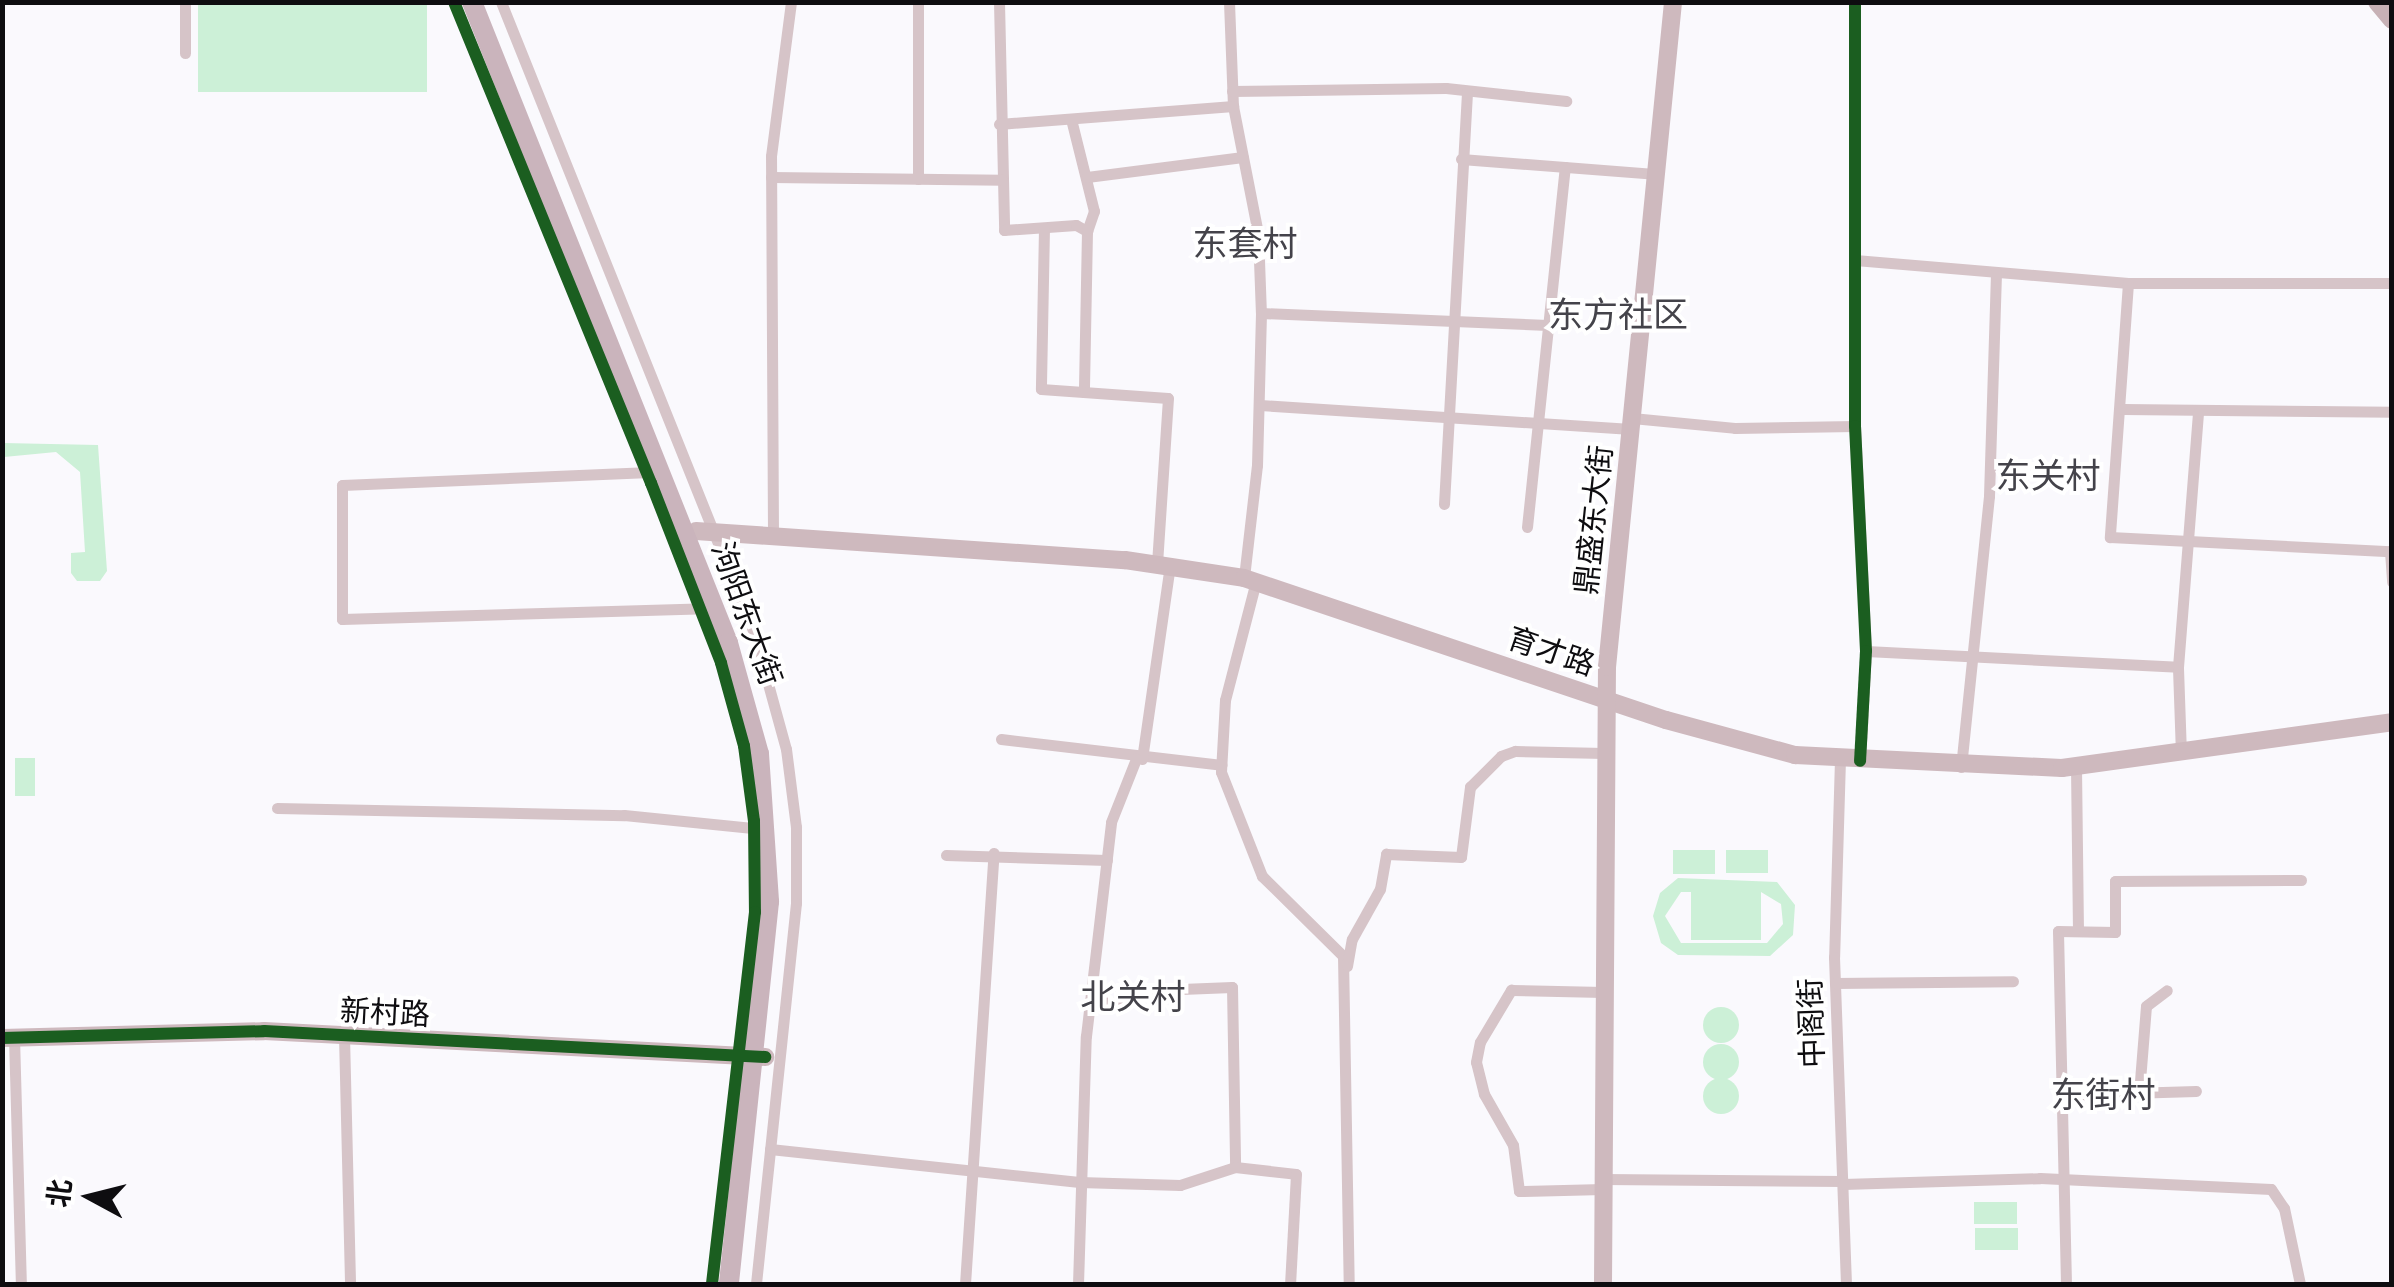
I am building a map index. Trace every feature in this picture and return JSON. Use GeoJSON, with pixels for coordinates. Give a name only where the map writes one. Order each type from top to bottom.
{"type":"FeatureCollection","features":[{"type":"Feature","properties":{"kind":"highway","name":"泃阳东大街"},"geometry":{"type":"LineString","coordinates":[[472,2],[748,707],[768,925],[729,1284]]}},
{"type":"Feature","properties":{"kind":"highway","name":"泃阳东大街"},"geometry":{"type":"LineString","coordinates":[[485,2],[704,531],[755,687],[778,796],[781,902],[752,1056],[741,1284]]}},
{"type":"Feature","properties":{"kind":"main road","name":"鼎盛东大街"},"geometry":{"type":"LineString","coordinates":[[1603,1284],[1606,700],[1674,2]]}},
{"type":"Feature","properties":{"kind":"main road"},"geometry":{"type":"LineString","coordinates":[[2377,2],[2392,20]]}},
{"type":"Feature","properties":{"kind":"main road","name":"育才路"},"geometry":{"type":"LineString","coordinates":[[704,531],[1164,564],[1250,580],[1724,738],[1840,760],[1960,767],[2076,767],[2392,722]]}},
{"type":"Feature","properties":{"kind":"main road","name":"新村路"},"geometry":{"type":"LineString","coordinates":[[8,1038],[344,1036],[752,1056]]}},
{"type":"Feature","properties":{"kind":"street"},"geometry":{"type":"LineString","coordinates":[[185,53],[186,2]]}},
{"type":"Feature","properties":{"kind":"street"},"geometry":{"type":"LineString","coordinates":[[454,2],[653,472],[342,485],[342,619],[707,608]]}},
{"type":"Feature","properties":{"kind":"street"},"geometry":{"type":"LineString","coordinates":[[501,2],[704,531],[765,665],[794,794],[796,903],[756,1284]]}},
{"type":"Feature","properties":{"kind":"street"},"geometry":{"type":"LineString","coordinates":[[772,534],[771,177],[791,2]]}},
{"type":"Feature","properties":{"kind":"street"},"geometry":{"type":"LineString","coordinates":[[918,2],[918,179]]}},
{"type":"Feature","properties":{"kind":"street"},"geometry":{"type":"LineString","coordinates":[[999,2],[1004,230],[1076,225],[1087,231]]}},
{"type":"Feature","properties":{"kind":"street"},"geometry":{"type":"LineString","coordinates":[[1230,2],[1232,106],[1258,233],[1261,313],[1250,580],[1225,700],[1221,764],[1224,790],[1240,814],[1262,876],[1336,947],[1345,970]]}},
{"type":"Feature","properties":{"kind":"street"},"geometry":{"type":"LineString","coordinates":[[1855,2],[1855,426],[1866,651],[1860,761]]}},
{"type":"Feature","properties":{"kind":"street"},"geometry":{"type":"LineString","coordinates":[[1232,91],[1467,92],[1566,101]]}},
{"type":"Feature","properties":{"kind":"street"},"geometry":{"type":"LineString","coordinates":[[1444,504],[1467,92]]}},
{"type":"Feature","properties":{"kind":"street"},"geometry":{"type":"LineString","coordinates":[[999,124],[1232,106]]}},
{"type":"Feature","properties":{"kind":"street"},"geometry":{"type":"LineString","coordinates":[[1071,119],[1094,211],[1087,231],[1084,392]]}},
{"type":"Feature","properties":{"kind":"street"},"geometry":{"type":"LineString","coordinates":[[1087,177],[1243,158]]}},
{"type":"Feature","properties":{"kind":"street"},"geometry":{"type":"LineString","coordinates":[[1461,159],[1656,174]]}},
{"type":"Feature","properties":{"kind":"street"},"geometry":{"type":"LineString","coordinates":[[1527,527],[1565,167]]}},
{"type":"Feature","properties":{"kind":"street"},"geometry":{"type":"LineString","coordinates":[[771,177],[1002,180]]}},
{"type":"Feature","properties":{"kind":"street"},"geometry":{"type":"LineString","coordinates":[[1044,228],[1041,389],[1168,398],[1164,564],[1139,759],[1115,800],[1090,1003],[1079,1182],[1078,1284]]}},
{"type":"Feature","properties":{"kind":"street"},"geometry":{"type":"LineString","coordinates":[[1855,260],[2128,283],[2392,284]]}},
{"type":"Feature","properties":{"kind":"street"},"geometry":{"type":"LineString","coordinates":[[1960,767],[1989,496],[1996,272]]}},
{"type":"Feature","properties":{"kind":"street"},"geometry":{"type":"LineString","coordinates":[[2128,283],[2123,409],[2110,537],[2390,552],[2392,582]]}},
{"type":"Feature","properties":{"kind":"street"},"geometry":{"type":"LineString","coordinates":[[1261,313],[1548,325]]}},
{"type":"Feature","properties":{"kind":"street"},"geometry":{"type":"LineString","coordinates":[[1260,405],[1735,428],[1855,426]]}},
{"type":"Feature","properties":{"kind":"street"},"geometry":{"type":"LineString","coordinates":[[2123,409],[2198,413],[2392,412]]}},
{"type":"Feature","properties":{"kind":"street"},"geometry":{"type":"LineString","coordinates":[[2181,754],[2178,668],[2198,413]]}},
{"type":"Feature","properties":{"kind":"street"},"geometry":{"type":"LineString","coordinates":[[1866,651],[2178,668]]}},
{"type":"Feature","properties":{"kind":"street"},"geometry":{"type":"LineString","coordinates":[[1001,739],[1139,759],[1221,764]]}},
{"type":"Feature","properties":{"kind":"street"},"geometry":{"type":"LineString","coordinates":[[1349,1284],[1345,970],[1352,939],[1380,889],[1386,854],[1461,858],[1470,787],[1501,756],[1514,750],[1604,753]]}},
{"type":"Feature","properties":{"kind":"street","name":"中阁街"},"geometry":{"type":"LineString","coordinates":[[1840,760],[1835,984],[1846,1284]]}},
{"type":"Feature","properties":{"kind":"street"},"geometry":{"type":"LineString","coordinates":[[2076,767],[2078,930]]}},
{"type":"Feature","properties":{"kind":"street"},"geometry":{"type":"LineString","coordinates":[[277,808],[624,815],[762,829]]}},
{"type":"Feature","properties":{"kind":"street"},"geometry":{"type":"LineString","coordinates":[[965,1284],[994,854]]}},
{"type":"Feature","properties":{"kind":"street"},"geometry":{"type":"LineString","coordinates":[[946,855],[1108,860]]}},
{"type":"Feature","properties":{"kind":"street"},"geometry":{"type":"LineString","coordinates":[[2066,1284],[2058,931],[2115,932],[2114,881],[2301,880]]}},
{"type":"Feature","properties":{"kind":"street"},"geometry":{"type":"LineString","coordinates":[[1835,984],[2014,981]]}},
{"type":"Feature","properties":{"kind":"street"},"geometry":{"type":"LineString","coordinates":[[1090,1003],[1129,1002],[1156,990],[1232,987],[1229,1127],[1235,1168]]}},
{"type":"Feature","properties":{"kind":"street"},"geometry":{"type":"LineString","coordinates":[[1604,992],[1514,988],[1480,1042],[1476,1062],[1484,1094],[1513,1145],[1520,1191],[1603,1184],[2064,1179],[2270,1189],[2284,1208],[2300,1284]]}},
{"type":"Feature","properties":{"kind":"street"},"geometry":{"type":"LineString","coordinates":[[2138,1093],[2146,1006],[2166,990]]}},
{"type":"Feature","properties":{"kind":"street"},"geometry":{"type":"LineString","coordinates":[[344,1036],[350,1284]]}},
{"type":"Feature","properties":{"kind":"street"},"geometry":{"type":"LineString","coordinates":[[8,1038],[22,1284]]}},
{"type":"Feature","properties":{"kind":"street"},"geometry":{"type":"LineString","coordinates":[[712,1284],[752,1056]]}},
{"type":"Feature","properties":{"kind":"street"},"geometry":{"type":"LineString","coordinates":[[2062,1095],[2196,1091]]}},
{"type":"Feature","properties":{"kind":"street"},"geometry":{"type":"LineString","coordinates":[[770,1149],[1079,1182],[1180,1185],[1235,1168],[1296,1174],[1290,1284]]}},
{"type":"Feature","properties":{"kind":"green space"},"geometry":{"type":"Polygon","coordinates":[[[198,3],[427,3],[427,92],[198,92],[198,3]]]}},
{"type":"Feature","properties":{"kind":"green space"},"geometry":{"type":"Polygon","coordinates":[[[3,443],[98,445],[107,571],[100,581],[77,581],[71,573],[71,553],[85,552],[80,472],[56,452],[4,457],[3,443]]]}},
{"type":"Feature","properties":{"kind":"green space"},"geometry":{"type":"Polygon","coordinates":[[[15,758],[35,758],[35,796],[15,796],[15,758]]]}},
{"type":"Feature","properties":{"kind":"green space"},"geometry":{"type":"Polygon","coordinates":[[[1673,850],[1715,850],[1715,874],[1673,874],[1673,850]]]}},
{"type":"Feature","properties":{"kind":"green space"},"geometry":{"type":"Polygon","coordinates":[[[1726,850],[1768,850],[1768,873],[1726,873],[1726,850]]]}},
{"type":"Feature","properties":{"kind":"green space"},"geometry":{"type":"Polygon","coordinates":[[[1678,878],[1777,882],[1795,905],[1793,935],[1770,956],[1678,955],[1661,943],[1653,916],[1660,893],[1678,878]],[[1681,892],[1665,916],[1681,943],[1767,943],[1783,924],[1781,904],[1761,892],[1761,940],[1691,940],[1691,892],[1681,892]]]}},
{"type":"Feature","properties":{"kind":"green space"},"geometry":{"type":"Polygon","coordinates":[[[1721,1007],[1733,1013],[1739,1025],[1733,1037],[1721,1043],[1709,1037],[1703,1025],[1709,1013],[1721,1007]]]}},
{"type":"Feature","properties":{"kind":"green space"},"geometry":{"type":"Polygon","coordinates":[[[1721,1044],[1733,1050],[1739,1062],[1733,1074],[1721,1080],[1709,1074],[1703,1062],[1709,1050],[1721,1044]]]}},
{"type":"Feature","properties":{"kind":"green space"},"geometry":{"type":"Polygon","coordinates":[[[1721,1078],[1733,1084],[1739,1096],[1733,1108],[1721,1114],[1709,1108],[1703,1096],[1709,1084],[1721,1078]]]}},
{"type":"Feature","properties":{"kind":"green space"},"geometry":{"type":"Polygon","coordinates":[[[1974,1202],[2017,1202],[2017,1224],[1974,1224],[1974,1202]]]}},
{"type":"Feature","properties":{"kind":"green space"},"geometry":{"type":"Polygon","coordinates":[[[1975,1228],[2018,1228],[2018,1250],[1975,1250],[1975,1228]]]}},
{"type":"Feature","properties":{"kind":"cycle path"},"geometry":{"type":"LineString","coordinates":[[454,2],[651,483],[721,663],[744,746],[754,821],[755,912],[712,1284]]}},
{"type":"Feature","properties":{"kind":"cycle path"},"geometry":{"type":"LineString","coordinates":[[1855,2],[1855,426],[1866,651],[1860,761]]}},
{"type":"Feature","properties":{"kind":"cycle path"},"geometry":{"type":"LineString","coordinates":[[2,1038],[264,1031],[765,1057]]}},
{"type":"Feature","properties":{"kind":"district","name":"东套村"},"geometry":{"type":"Point","coordinates":[1245,244]}},
{"type":"Feature","properties":{"kind":"district","name":"东方社区"},"geometry":{"type":"Point","coordinates":[1618,315]}},
{"type":"Feature","properties":{"kind":"district","name":"东关村"},"geometry":{"type":"Point","coordinates":[2048,476]}},
{"type":"Feature","properties":{"kind":"district","name":"北关村"},"geometry":{"type":"Point","coordinates":[1133,997]}},
{"type":"Feature","properties":{"kind":"district","name":"东街村"},"geometry":{"type":"Point","coordinates":[2103,1095]}}]}
